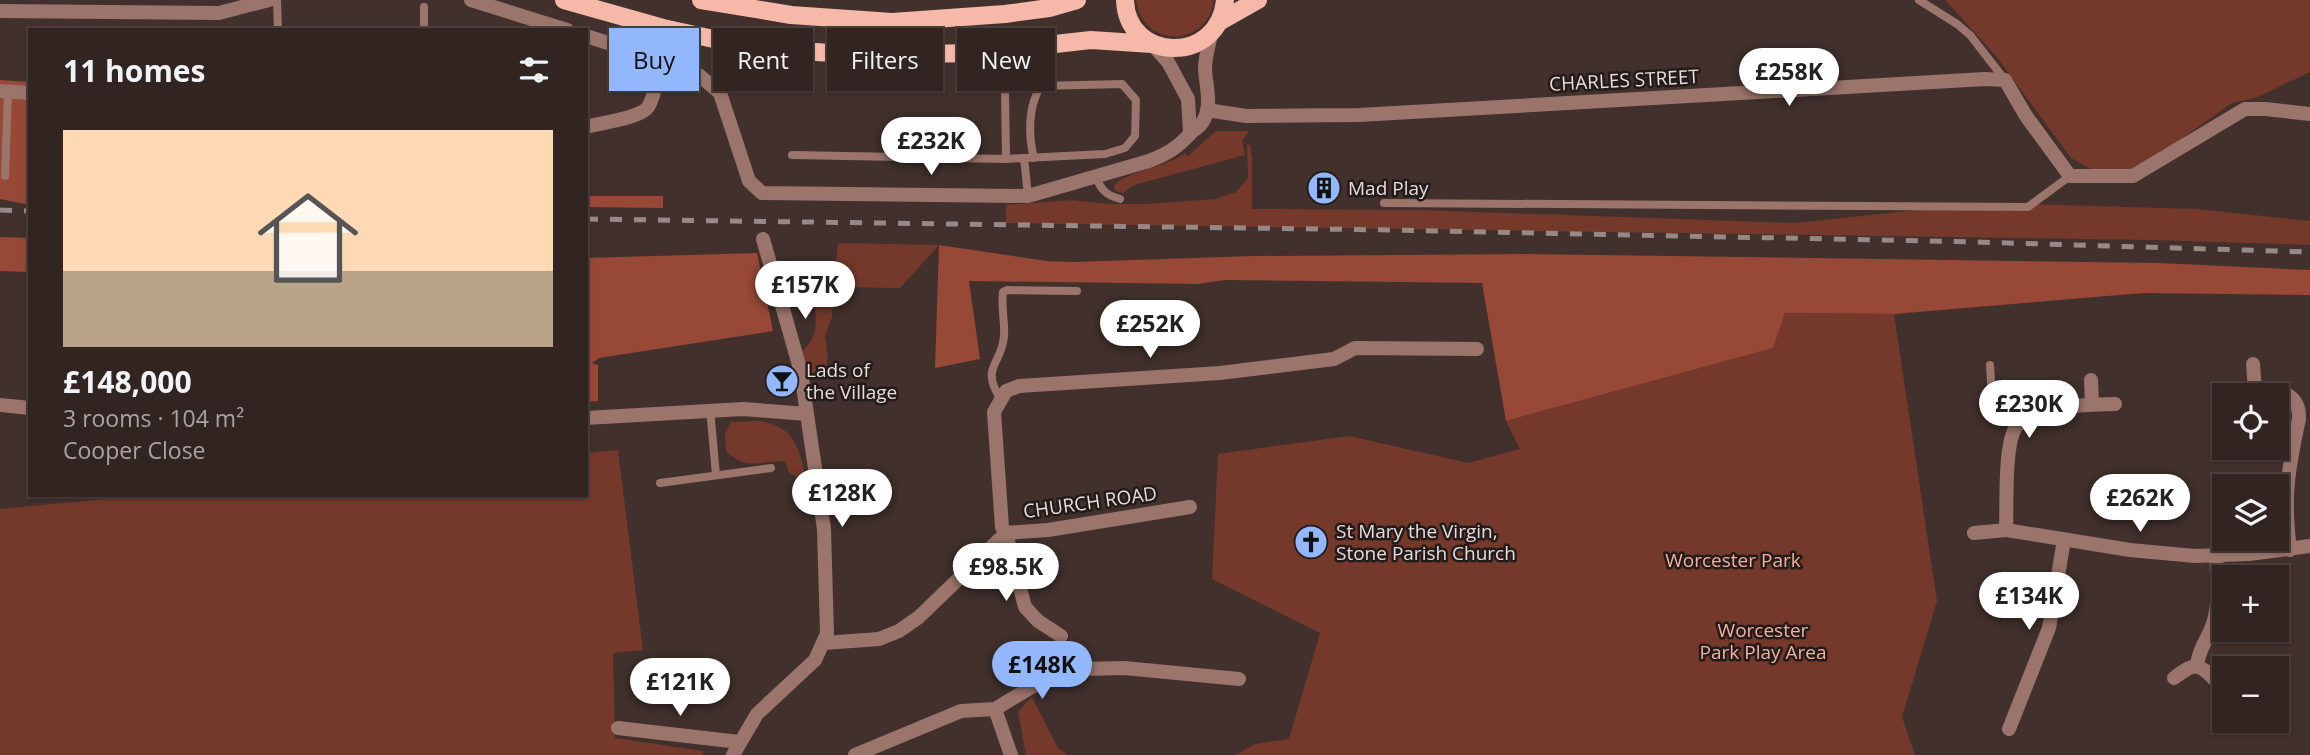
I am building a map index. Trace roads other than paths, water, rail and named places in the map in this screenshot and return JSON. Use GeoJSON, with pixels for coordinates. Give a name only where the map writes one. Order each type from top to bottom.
{"type":"FeatureCollection","features":[{"type":"Feature","properties":{"kind":"main road"},"geometry":{"type":"LineString","coordinates":[[564,0],[663,28],[755,48],[862,55],[975,53],[1091,40],[1186,48],[1202,41],[1216,27],[1258,0]]}},
{"type":"Feature","properties":{"kind":"main road"},"geometry":{"type":"LineString","coordinates":[[701,0],[791,15],[892,22],[1005,14],[1049,8],[1077,0]]}},
{"type":"Feature","properties":{"kind":"main road"},"geometry":{"type":"LineString","coordinates":[[1125,0],[1130,23],[1152,44]]}},
{"type":"Feature","properties":{"kind":"main road"},"geometry":{"type":"LineString","coordinates":[[1216,27],[1225,0]]}},
{"type":"Feature","properties":{"kind":"street"},"geometry":{"type":"LineString","coordinates":[[0,11],[72,7],[219,13],[269,0]]}},
{"type":"Feature","properties":{"kind":"street"},"geometry":{"type":"LineString","coordinates":[[471,0],[561,28]]}},
{"type":"Feature","properties":{"kind":"street"},"geometry":{"type":"LineString","coordinates":[[699,75],[720,93],[749,181],[762,193],[1028,196],[1166,155],[1181,144],[1190,133],[1202,125],[1209,98],[1205,66],[1216,27]]}},
{"type":"Feature","properties":{"kind":"street"},"geometry":{"type":"LineString","coordinates":[[588,37],[609,43]]}},
{"type":"Feature","properties":{"kind":"street"},"geometry":{"type":"LineString","coordinates":[[1152,44],[1170,64],[1188,99],[1190,133]]}},
{"type":"Feature","properties":{"kind":"street"},"geometry":{"type":"LineString","coordinates":[[2005,80],[2026,116],[2070,176],[2133,176],[2245,109],[2265,108],[2310,114]]}},
{"type":"Feature","properties":{"kind":"street","name":"CHARLES STREET"},"geometry":{"type":"LineString","coordinates":[[1206,110],[1255,117],[1359,115],[2005,80]]}},
{"type":"Feature","properties":{"kind":"street"},"geometry":{"type":"LineString","coordinates":[[4,91],[28,93]]}},
{"type":"Feature","properties":{"kind":"street"},"geometry":{"type":"LineString","coordinates":[[588,126],[646,110],[653,91]]}},
{"type":"Feature","properties":{"kind":"street"},"geometry":{"type":"LineString","coordinates":[[618,728],[736,748],[760,711],[815,660],[824,643],[828,614],[825,540],[801,372],[763,239]]}},
{"type":"Feature","properties":{"kind":"street"},"geometry":{"type":"LineString","coordinates":[[1061,636],[1038,621],[1025,607],[1006,533],[1002,527],[994,412],[1007,390],[1015,386],[1220,373],[1334,359],[1355,348],[1477,349]]}},
{"type":"Feature","properties":{"kind":"street"},"geometry":{"type":"LineString","coordinates":[[2252,364],[2254,383]]}},
{"type":"Feature","properties":{"kind":"street"},"geometry":{"type":"LineString","coordinates":[[2091,380],[2092,404]]}},
{"type":"Feature","properties":{"kind":"street"},"geometry":{"type":"LineString","coordinates":[[2289,396],[2299,411],[2286,484],[2290,550]]}},
{"type":"Feature","properties":{"kind":"street"},"geometry":{"type":"LineString","coordinates":[[2006,530],[2010,439],[2017,425],[2032,415],[2072,405],[2115,404]]}},
{"type":"Feature","properties":{"kind":"street"},"geometry":{"type":"LineString","coordinates":[[0,405],[28,408]]}},
{"type":"Feature","properties":{"kind":"street"},"geometry":{"type":"LineString","coordinates":[[588,418],[750,409],[807,414]]}},
{"type":"Feature","properties":{"kind":"street","name":"CHURCH ROAD"},"geometry":{"type":"LineString","coordinates":[[824,643],[879,639],[900,631],[919,617],[1006,533],[1048,530],[1190,507]]}},
{"type":"Feature","properties":{"kind":"street"},"geometry":{"type":"LineString","coordinates":[[1974,533],[2006,530],[2130,550],[2216,556],[2310,546]]}},
{"type":"Feature","properties":{"kind":"street"},"geometry":{"type":"LineString","coordinates":[[2009,729],[2049,628],[2064,540]]}},
{"type":"Feature","properties":{"kind":"street"},"geometry":{"type":"LineString","coordinates":[[2197,666],[2199,653],[2216,609],[2216,556]]}},
{"type":"Feature","properties":{"kind":"street"},"geometry":{"type":"LineString","coordinates":[[2174,678],[2197,666],[2204,668],[2212,677]]}},
{"type":"Feature","properties":{"kind":"street"},"geometry":{"type":"LineString","coordinates":[[855,755],[961,711],[995,709],[1040,682],[1081,669],[1124,668],[1239,679]]}},
{"type":"Feature","properties":{"kind":"street"},"geometry":{"type":"LineString","coordinates":[[995,709],[1012,755]]}},
{"type":"Feature","properties":{"kind":"lane"},"geometry":{"type":"LineString","coordinates":[[277,0],[278,28]]}},
{"type":"Feature","properties":{"kind":"lane"},"geometry":{"type":"LineString","coordinates":[[1919,0],[1957,24],[2005,80]]}},
{"type":"Feature","properties":{"kind":"lane"},"geometry":{"type":"LineString","coordinates":[[424,7],[424,28]]}},
{"type":"Feature","properties":{"kind":"lane"},"geometry":{"type":"LineString","coordinates":[[792,155],[1006,159],[1029,158],[1105,154],[1125,148],[1135,136],[1136,100],[1122,84],[1041,86],[1034,97],[1029,158],[1028,196]]}},
{"type":"Feature","properties":{"kind":"lane"},"geometry":{"type":"LineString","coordinates":[[4,91],[5,176]]}},
{"type":"Feature","properties":{"kind":"lane"},"geometry":{"type":"LineString","coordinates":[[1004,91],[1006,159]]}},
{"type":"Feature","properties":{"kind":"lane"},"geometry":{"type":"LineString","coordinates":[[1384,203],[2028,207],[2070,176]]}},
{"type":"Feature","properties":{"kind":"lane"},"geometry":{"type":"LineString","coordinates":[[1096,177],[1101,190],[1120,199]]}},
{"type":"Feature","properties":{"kind":"lane"},"geometry":{"type":"LineString","coordinates":[[1000,398],[993,385],[991,373],[1003,343],[1004,291],[1077,290]]}},
{"type":"Feature","properties":{"kind":"lane"},"geometry":{"type":"LineString","coordinates":[[1990,365],[1992,397],[2017,425]]}},
{"type":"Feature","properties":{"kind":"lane"},"geometry":{"type":"LineString","coordinates":[[710,410],[716,475]]}},
{"type":"Feature","properties":{"kind":"lane"},"geometry":{"type":"LineString","coordinates":[[660,483],[771,468]]}},
{"type":"Feature","properties":{"kind":"railway"},"geometry":{"type":"LineString","coordinates":[[0,210],[28,211]]}},
{"type":"Feature","properties":{"kind":"railway"},"geometry":{"type":"LineString","coordinates":[[588,219],[1390,230],[2310,252]]}},
{"type":"Feature","properties":{"kind":"place","name":"Mad Play"},"geometry":{"type":"Point","coordinates":[1324,188]}},
{"type":"Feature","properties":{"kind":"place","name":"Lads of the Village"},"geometry":{"type":"Point","coordinates":[782,381]}},
{"type":"Feature","properties":{"kind":"place","name":"St Mary the Virgin, Stone Parish Church"},"geometry":{"type":"Point","coordinates":[1311,542]}},
{"type":"Feature","properties":{"kind":"park label","name":"Worcester Park"},"geometry":{"type":"Point","coordinates":[1733,560]}},
{"type":"Feature","properties":{"kind":"park label","name":"Worcester Park Play Area"},"geometry":{"type":"Point","coordinates":[1763,641]}}]}
